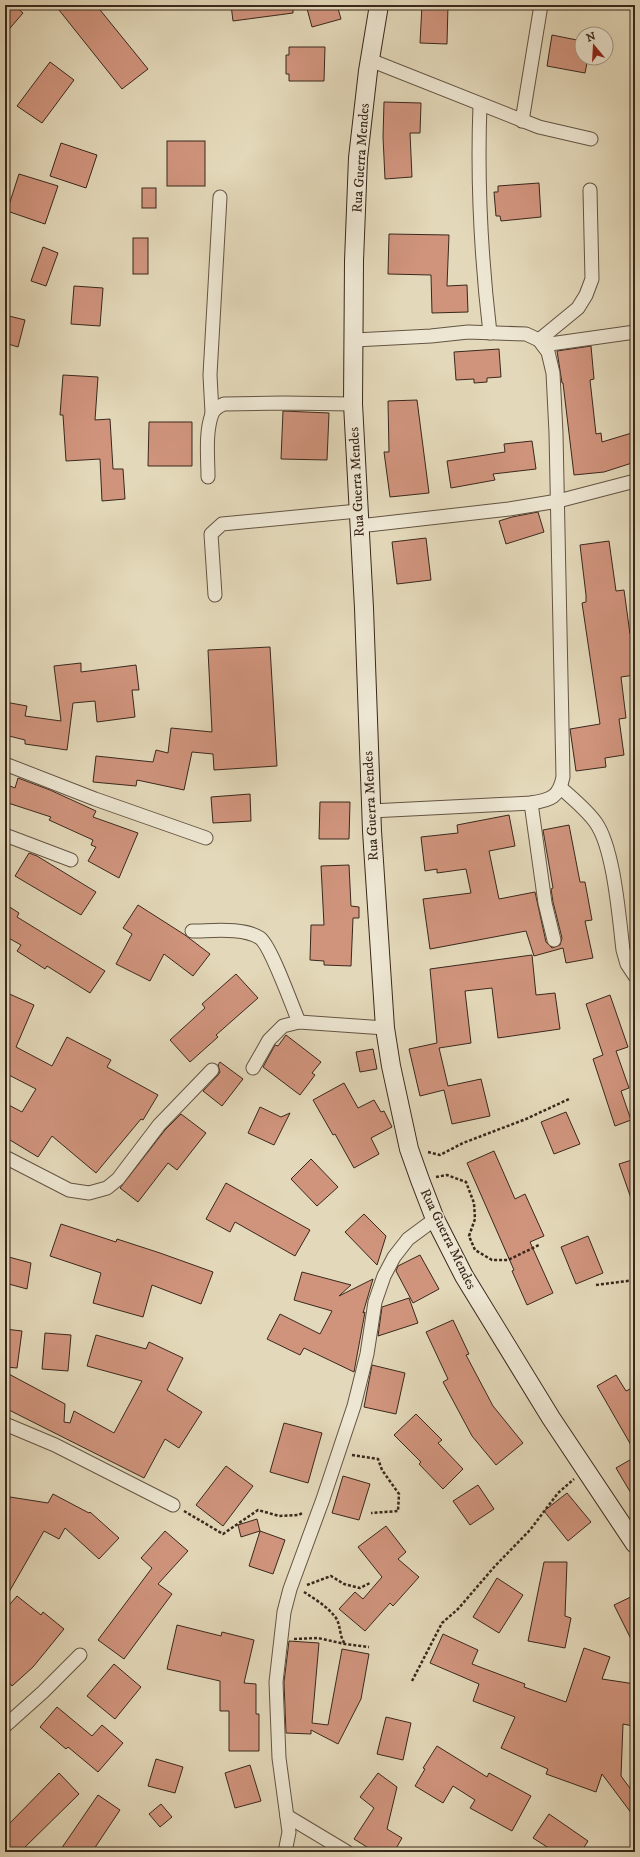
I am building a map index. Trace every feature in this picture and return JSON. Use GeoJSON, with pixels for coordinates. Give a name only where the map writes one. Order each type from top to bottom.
{"type":"FeatureCollection","features":[{"type":"Feature","properties":{"kind":"street","name":"Rua Guerra Mendes"},"geometry":{"type":"LineString","coordinates":[[379,5],[370,60],[358,158],[354,261],[355,340],[353,404],[364,608],[371,811],[385,1028],[391,1066],[409,1149],[435,1219],[464,1276],[503,1342],[551,1418],[587,1469],[635,1544]]}},
{"type":"Feature","properties":{"kind":"street"},"geometry":{"type":"LineString","coordinates":[[522,121],[542,5]]}},
{"type":"Feature","properties":{"kind":"street"},"geometry":{"type":"LineString","coordinates":[[370,60],[522,121],[539,127],[591,139]]}},
{"type":"Feature","properties":{"kind":"street"},"geometry":{"type":"LineString","coordinates":[[480,105],[478,177],[483,271],[490,333]]}},
{"type":"Feature","properties":{"kind":"street"},"geometry":{"type":"LineString","coordinates":[[541,343],[578,308],[586,295],[592,279],[590,190]]}},
{"type":"Feature","properties":{"kind":"street"},"geometry":{"type":"LineString","coordinates":[[208,478],[208,433],[212,413],[210,375],[220,197]]}},
{"type":"Feature","properties":{"kind":"street"},"geometry":{"type":"LineString","coordinates":[[355,340],[431,336],[468,332],[526,334],[541,343],[548,352],[553,373],[558,501],[563,776],[561,788],[554,796],[544,801],[531,803],[371,811]]}},
{"type":"Feature","properties":{"kind":"street"},"geometry":{"type":"LineString","coordinates":[[541,343],[635,332]]}},
{"type":"Feature","properties":{"kind":"street"},"geometry":{"type":"LineString","coordinates":[[212,413],[224,404],[283,402],[353,404]]}},
{"type":"Feature","properties":{"kind":"street"},"geometry":{"type":"LineString","coordinates":[[216,595],[211,534],[222,524],[358,519],[509,509],[558,501],[635,481]]}},
{"type":"Feature","properties":{"kind":"street"},"geometry":{"type":"LineString","coordinates":[[5,764],[95,799],[206,838]]}},
{"type":"Feature","properties":{"kind":"street"},"geometry":{"type":"LineString","coordinates":[[561,788],[584,809],[596,823],[602,834],[608,851],[623,950],[627,964],[635,976]]}},
{"type":"Feature","properties":{"kind":"street"},"geometry":{"type":"LineString","coordinates":[[531,803],[545,903],[554,940]]}},
{"type":"Feature","properties":{"kind":"street"},"geometry":{"type":"LineString","coordinates":[[5,835],[71,860]]}},
{"type":"Feature","properties":{"kind":"street"},"geometry":{"type":"LineString","coordinates":[[192,931],[238,931],[260,938],[270,952],[299,1022]]}},
{"type":"Feature","properties":{"kind":"street"},"geometry":{"type":"LineString","coordinates":[[253,1068],[269,1040],[283,1026],[299,1022],[332,1026],[385,1028]]}},
{"type":"Feature","properties":{"kind":"street"},"geometry":{"type":"LineString","coordinates":[[5,1157],[69,1190],[89,1193],[107,1188],[118,1179],[159,1125],[212,1070]]}},
{"type":"Feature","properties":{"kind":"street"},"geometry":{"type":"LineString","coordinates":[[285,1852],[289,1832],[279,1758],[276,1682],[284,1612],[338,1454],[359,1386],[367,1354],[375,1302],[384,1276],[394,1258],[408,1239],[435,1219]]}},
{"type":"Feature","properties":{"kind":"street"},"geometry":{"type":"LineString","coordinates":[[5,1424],[55,1444],[173,1505]]}},
{"type":"Feature","properties":{"kind":"street"},"geometry":{"type":"LineString","coordinates":[[5,1726],[43,1692],[80,1655]]}},
{"type":"Feature","properties":{"kind":"street"},"geometry":{"type":"LineString","coordinates":[[287,1816],[347,1852]]}},
{"type":"Feature","properties":{"kind":"path"},"geometry":{"type":"LineString","coordinates":[[409,1149],[440,1155],[463,1143],[526,1118],[569,1098]]}},
{"type":"Feature","properties":{"kind":"path"},"geometry":{"type":"LineString","coordinates":[[420,1180],[447,1175],[466,1182],[474,1203],[475,1219],[469,1236],[475,1250],[492,1260],[508,1260],[539,1245]]}},
{"type":"Feature","properties":{"kind":"path"},"geometry":{"type":"LineString","coordinates":[[596,1285],[635,1280]]}},
{"type":"Feature","properties":{"kind":"path"},"geometry":{"type":"LineString","coordinates":[[338,1454],[364,1456],[378,1459],[382,1470],[399,1494],[398,1511],[371,1513]]}},
{"type":"Feature","properties":{"kind":"path"},"geometry":{"type":"LineString","coordinates":[[412,1681],[442,1623],[458,1609],[495,1566],[530,1530],[558,1493],[587,1469]]}},
{"type":"Feature","properties":{"kind":"path"},"geometry":{"type":"LineString","coordinates":[[173,1505],[222,1534],[258,1510],[279,1516],[299,1515],[323,1499]]}},
{"type":"Feature","properties":{"kind":"path"},"geometry":{"type":"LineString","coordinates":[[296,1575],[299,1589],[321,1603],[336,1619],[340,1638],[345,1644]]}},
{"type":"Feature","properties":{"kind":"path"},"geometry":{"type":"LineString","coordinates":[[299,1589],[316,1580],[331,1576],[344,1584],[360,1588],[370,1583]]}},
{"type":"Feature","properties":{"kind":"path"},"geometry":{"type":"LineString","coordinates":[[280,1639],[318,1638],[345,1644],[369,1647]]}},
{"type":"Feature","properties":{"kind":"building"},"geometry":{"type":"Polygon","coordinates":[[[5,5],[14,5],[23,13],[5,34],[5,5]]]}},
{"type":"Feature","properties":{"kind":"building"},"geometry":{"type":"Polygon","coordinates":[[[66,5],[96,5],[148,69],[122,89],[59,10],[66,5]]]}},
{"type":"Feature","properties":{"kind":"building"},"geometry":{"type":"Polygon","coordinates":[[[231,5],[293,5],[293,13],[233,21],[231,5]]]}},
{"type":"Feature","properties":{"kind":"building"},"geometry":{"type":"Polygon","coordinates":[[[306,5],[337,5],[341,19],[312,27],[306,5]]]}},
{"type":"Feature","properties":{"kind":"building"},"geometry":{"type":"Polygon","coordinates":[[[422,5],[448,5],[447,44],[420,43],[422,5]]]}},
{"type":"Feature","properties":{"kind":"building"},"geometry":{"type":"Polygon","coordinates":[[[552,35],[574,39],[574,66],[586,66],[585,73],[547,66],[552,35]]]}},
{"type":"Feature","properties":{"kind":"building"},"geometry":{"type":"Polygon","coordinates":[[[289,47],[325,47],[324,81],[289,81],[289,74],[286,74],[286,55],[289,55],[289,47]]]}},
{"type":"Feature","properties":{"kind":"building"},"geometry":{"type":"Polygon","coordinates":[[[50,62],[74,80],[42,123],[17,106],[50,62]]]}},
{"type":"Feature","properties":{"kind":"building"},"geometry":{"type":"Polygon","coordinates":[[[384,102],[421,103],[420,133],[410,133],[412,177],[385,179],[383,137],[384,102]]]}},
{"type":"Feature","properties":{"kind":"building"},"geometry":{"type":"Polygon","coordinates":[[[167,141],[205,141],[205,186],[167,186],[167,141]]]}},
{"type":"Feature","properties":{"kind":"building"},"geometry":{"type":"Polygon","coordinates":[[[61,143],[97,155],[86,188],[50,176],[61,143]]]}},
{"type":"Feature","properties":{"kind":"building"},"geometry":{"type":"Polygon","coordinates":[[[19,174],[58,186],[45,224],[7,211],[19,174]]]}},
{"type":"Feature","properties":{"kind":"building"},"geometry":{"type":"Polygon","coordinates":[[[539,183],[541,217],[501,221],[500,216],[496,216],[494,192],[498,192],[498,186],[539,183]]]}},
{"type":"Feature","properties":{"kind":"building"},"geometry":{"type":"Polygon","coordinates":[[[142,188],[156,188],[156,208],[142,208],[142,188]]]}},
{"type":"Feature","properties":{"kind":"building"},"geometry":{"type":"Polygon","coordinates":[[[389,234],[449,235],[447,286],[467,285],[468,312],[432,313],[431,275],[388,274],[389,234]]]}},
{"type":"Feature","properties":{"kind":"building"},"geometry":{"type":"Polygon","coordinates":[[[133,238],[148,238],[148,274],[133,274],[133,238]]]}},
{"type":"Feature","properties":{"kind":"building"},"geometry":{"type":"Polygon","coordinates":[[[43,247],[58,253],[46,286],[31,281],[43,247]]]}},
{"type":"Feature","properties":{"kind":"building"},"geometry":{"type":"Polygon","coordinates":[[[74,286],[103,288],[100,326],[71,324],[74,286]]]}},
{"type":"Feature","properties":{"kind":"building"},"geometry":{"type":"Polygon","coordinates":[[[5,315],[25,320],[18,347],[5,343],[5,315]]]}},
{"type":"Feature","properties":{"kind":"building"},"geometry":{"type":"Polygon","coordinates":[[[591,346],[594,379],[590,380],[596,434],[601,433],[602,442],[635,432],[635,462],[604,472],[574,475],[563,383],[557,351],[591,346]]]}},
{"type":"Feature","properties":{"kind":"building"},"geometry":{"type":"Polygon","coordinates":[[[499,349],[501,377],[487,378],[487,382],[474,383],[474,379],[456,380],[454,352],[499,349]]]}},
{"type":"Feature","properties":{"kind":"building"},"geometry":{"type":"Polygon","coordinates":[[[63,375],[98,377],[95,420],[110,419],[113,469],[123,469],[125,499],[102,501],[100,459],[66,461],[63,415],[60,415],[63,375]]]}},
{"type":"Feature","properties":{"kind":"building"},"geometry":{"type":"Polygon","coordinates":[[[417,400],[429,493],[390,497],[384,452],[389,452],[388,401],[417,400]]]}},
{"type":"Feature","properties":{"kind":"building"},"geometry":{"type":"Polygon","coordinates":[[[283,411],[329,413],[327,460],[281,459],[283,411]]]}},
{"type":"Feature","properties":{"kind":"building"},"geometry":{"type":"Polygon","coordinates":[[[149,422],[192,422],[192,466],[148,466],[149,422]]]}},
{"type":"Feature","properties":{"kind":"building"},"geometry":{"type":"Polygon","coordinates":[[[532,441],[536,469],[493,474],[495,480],[451,488],[447,461],[505,452],[504,444],[532,441]]]}},
{"type":"Feature","properties":{"kind":"building"},"geometry":{"type":"Polygon","coordinates":[[[538,512],[544,532],[506,544],[499,521],[538,512]]]}},
{"type":"Feature","properties":{"kind":"building"},"geometry":{"type":"Polygon","coordinates":[[[426,538],[431,580],[397,584],[392,542],[426,538]]]}},
{"type":"Feature","properties":{"kind":"building"},"geometry":{"type":"Polygon","coordinates":[[[609,541],[616,591],[624,590],[630,634],[635,633],[635,675],[621,677],[626,718],[619,719],[624,755],[605,758],[606,767],[576,771],[570,729],[600,724],[582,603],[586,602],[586,595],[580,545],[609,541]]]}},
{"type":"Feature","properties":{"kind":"building"},"geometry":{"type":"Polygon","coordinates":[[[270,647],[277,766],[214,770],[213,754],[192,752],[184,790],[137,780],[136,786],[93,782],[96,756],[153,762],[156,750],[168,753],[171,728],[212,732],[208,650],[270,647]]]}},
{"type":"Feature","properties":{"kind":"building"},"geometry":{"type":"Polygon","coordinates":[[[81,663],[81,672],[136,665],[139,690],[132,690],[135,717],[97,722],[95,701],[73,703],[67,750],[25,744],[25,740],[5,735],[5,702],[27,706],[25,716],[61,721],[54,666],[81,663]]]}},
{"type":"Feature","properties":{"kind":"building"},"geometry":{"type":"Polygon","coordinates":[[[18,778],[50,790],[96,811],[93,817],[138,833],[119,878],[88,861],[96,847],[91,845],[93,840],[49,820],[51,817],[5,802],[5,784],[15,788],[18,778]]]}},
{"type":"Feature","properties":{"kind":"building"},"geometry":{"type":"Polygon","coordinates":[[[250,794],[251,821],[213,823],[211,797],[250,794]]]}},
{"type":"Feature","properties":{"kind":"building"},"geometry":{"type":"Polygon","coordinates":[[[320,802],[350,802],[349,839],[319,839],[320,802]]]}},
{"type":"Feature","properties":{"kind":"building"},"geometry":{"type":"Polygon","coordinates":[[[509,815],[515,846],[489,851],[499,899],[535,892],[546,942],[552,948],[560,945],[562,938],[553,902],[551,889],[553,888],[543,830],[569,825],[580,882],[585,882],[592,920],[585,921],[593,958],[566,963],[563,948],[534,956],[526,931],[430,949],[423,899],[471,893],[466,869],[437,873],[437,869],[425,871],[421,837],[458,833],[457,825],[509,815]]]}},
{"type":"Feature","properties":{"kind":"building"},"geometry":{"type":"Polygon","coordinates":[[[29,853],[37,856],[96,892],[81,915],[15,876],[29,853]]]}},
{"type":"Feature","properties":{"kind":"building"},"geometry":{"type":"Polygon","coordinates":[[[349,865],[351,906],[359,907],[359,918],[353,918],[351,966],[324,965],[324,961],[310,960],[311,925],[324,925],[321,866],[349,865]]]}},
{"type":"Feature","properties":{"kind":"building"},"geometry":{"type":"Polygon","coordinates":[[[5,904],[19,913],[17,917],[105,971],[90,993],[47,966],[45,969],[17,951],[21,945],[5,936],[5,904]]]}},
{"type":"Feature","properties":{"kind":"building"},"geometry":{"type":"Polygon","coordinates":[[[138,905],[185,935],[210,954],[193,976],[164,954],[150,981],[116,964],[132,934],[123,928],[138,905]]]}},
{"type":"Feature","properties":{"kind":"building"},"geometry":{"type":"Polygon","coordinates":[[[532,955],[536,995],[555,993],[560,1029],[498,1038],[492,988],[465,991],[471,1043],[439,1048],[448,1086],[481,1079],[490,1116],[452,1124],[444,1090],[420,1096],[409,1049],[437,1043],[430,969],[532,955]]]}},
{"type":"Feature","properties":{"kind":"building"},"geometry":{"type":"Polygon","coordinates":[[[236,974],[258,998],[216,1035],[218,1037],[190,1062],[170,1040],[205,1008],[202,1004],[236,974]]]}},
{"type":"Feature","properties":{"kind":"building"},"geometry":{"type":"Polygon","coordinates":[[[5,992],[34,1005],[16,1047],[52,1066],[67,1037],[111,1060],[107,1067],[158,1095],[143,1120],[141,1119],[96,1173],[52,1136],[38,1157],[5,1137],[5,1103],[22,1112],[36,1089],[5,1073],[5,992]]]}},
{"type":"Feature","properties":{"kind":"building"},"geometry":{"type":"Polygon","coordinates":[[[610,995],[628,1047],[616,1051],[629,1088],[621,1091],[631,1120],[615,1126],[593,1059],[603,1055],[586,1004],[610,995]]]}},
{"type":"Feature","properties":{"kind":"building"},"geometry":{"type":"Polygon","coordinates":[[[286,1035],[321,1062],[312,1073],[315,1075],[300,1095],[263,1067],[275,1045],[278,1046],[286,1035]]]}},
{"type":"Feature","properties":{"kind":"building"},"geometry":{"type":"Polygon","coordinates":[[[373,1049],[377,1069],[360,1072],[356,1052],[373,1049]]]}},
{"type":"Feature","properties":{"kind":"building"},"geometry":{"type":"Polygon","coordinates":[[[220,1062],[243,1079],[222,1106],[203,1091],[220,1072],[218,1065],[220,1062]]]}},
{"type":"Feature","properties":{"kind":"building"},"geometry":{"type":"Polygon","coordinates":[[[344,1083],[358,1108],[374,1100],[381,1112],[384,1111],[392,1127],[371,1138],[379,1154],[354,1168],[335,1134],[333,1135],[313,1100],[344,1083]]]}},
{"type":"Feature","properties":{"kind":"building"},"geometry":{"type":"Polygon","coordinates":[[[260,1107],[281,1117],[290,1113],[274,1145],[248,1133],[260,1107]]]}},
{"type":"Feature","properties":{"kind":"building"},"geometry":{"type":"Polygon","coordinates":[[[566,1112],[580,1144],[554,1154],[541,1122],[566,1112]]]}},
{"type":"Feature","properties":{"kind":"building"},"geometry":{"type":"Polygon","coordinates":[[[181,1114],[206,1133],[177,1170],[168,1163],[138,1202],[120,1188],[165,1130],[181,1114]]]}},
{"type":"Feature","properties":{"kind":"building"},"geometry":{"type":"Polygon","coordinates":[[[494,1151],[515,1199],[525,1194],[544,1236],[530,1242],[553,1293],[527,1305],[512,1271],[514,1270],[467,1163],[494,1151]]]}},
{"type":"Feature","properties":{"kind":"building"},"geometry":{"type":"Polygon","coordinates":[[[311,1159],[338,1187],[317,1206],[291,1179],[311,1159]]]}},
{"type":"Feature","properties":{"kind":"building"},"geometry":{"type":"Polygon","coordinates":[[[635,1159],[635,1204],[633,1204],[619,1164],[635,1159]]]}},
{"type":"Feature","properties":{"kind":"building"},"geometry":{"type":"Polygon","coordinates":[[[226,1183],[310,1230],[295,1256],[235,1222],[230,1232],[206,1219],[226,1183]]]}},
{"type":"Feature","properties":{"kind":"building"},"geometry":{"type":"Polygon","coordinates":[[[364,1214],[386,1236],[377,1265],[345,1232],[364,1214]]]}},
{"type":"Feature","properties":{"kind":"building"},"geometry":{"type":"Polygon","coordinates":[[[61,1224],[116,1242],[117,1239],[213,1272],[201,1304],[152,1285],[143,1317],[93,1303],[101,1273],[50,1256],[61,1224]]]}},
{"type":"Feature","properties":{"kind":"building"},"geometry":{"type":"Polygon","coordinates":[[[588,1236],[603,1273],[576,1284],[561,1247],[588,1236]]]}},
{"type":"Feature","properties":{"kind":"building"},"geometry":{"type":"Polygon","coordinates":[[[420,1255],[439,1289],[413,1303],[396,1271],[398,1266],[420,1255]]]}},
{"type":"Feature","properties":{"kind":"building"},"geometry":{"type":"Polygon","coordinates":[[[5,1256],[31,1263],[27,1289],[5,1283],[5,1256]]]}},
{"type":"Feature","properties":{"kind":"building"},"geometry":{"type":"Polygon","coordinates":[[[302,1272],[351,1285],[339,1296],[373,1279],[363,1313],[365,1312],[354,1372],[304,1348],[300,1355],[267,1339],[280,1314],[320,1334],[332,1311],[294,1300],[302,1272]]]}},
{"type":"Feature","properties":{"kind":"building"},"geometry":{"type":"Polygon","coordinates":[[[409,1298],[418,1323],[378,1336],[382,1307],[409,1298]]]}},
{"type":"Feature","properties":{"kind":"building"},"geometry":{"type":"Polygon","coordinates":[[[453,1320],[469,1354],[466,1355],[493,1406],[523,1443],[496,1465],[472,1436],[443,1382],[448,1379],[426,1332],[453,1320]]]}},
{"type":"Feature","properties":{"kind":"building"},"geometry":{"type":"Polygon","coordinates":[[[5,1329],[22,1331],[17,1368],[5,1367],[5,1329]]]}},
{"type":"Feature","properties":{"kind":"building"},"geometry":{"type":"Polygon","coordinates":[[[45,1333],[71,1335],[68,1371],[42,1369],[45,1333]]]}},
{"type":"Feature","properties":{"kind":"building"},"geometry":{"type":"Polygon","coordinates":[[[96,1335],[146,1349],[149,1342],[183,1358],[167,1390],[202,1412],[179,1448],[165,1439],[144,1478],[5,1408],[5,1372],[65,1404],[64,1422],[70,1423],[74,1411],[114,1433],[142,1381],[87,1366],[96,1335]]]}},
{"type":"Feature","properties":{"kind":"building"},"geometry":{"type":"Polygon","coordinates":[[[372,1365],[405,1373],[396,1414],[364,1407],[372,1365]]]}},
{"type":"Feature","properties":{"kind":"building"},"geometry":{"type":"Polygon","coordinates":[[[616,1375],[626,1391],[630,1389],[635,1398],[635,1452],[597,1386],[616,1375]]]}},
{"type":"Feature","properties":{"kind":"building"},"geometry":{"type":"Polygon","coordinates":[[[416,1414],[442,1440],[438,1443],[463,1469],[443,1489],[419,1464],[421,1462],[394,1435],[416,1414]]]}},
{"type":"Feature","properties":{"kind":"building"},"geometry":{"type":"Polygon","coordinates":[[[284,1423],[322,1433],[308,1483],[270,1472],[284,1423]]]}},
{"type":"Feature","properties":{"kind":"building"},"geometry":{"type":"Polygon","coordinates":[[[635,1457],[635,1500],[616,1468],[635,1457]]]}},
{"type":"Feature","properties":{"kind":"building"},"geometry":{"type":"Polygon","coordinates":[[[226,1466],[253,1486],[223,1526],[196,1505],[226,1466]]]}},
{"type":"Feature","properties":{"kind":"building"},"geometry":{"type":"Polygon","coordinates":[[[343,1476],[370,1484],[359,1520],[332,1513],[343,1476]]]}},
{"type":"Feature","properties":{"kind":"building"},"geometry":{"type":"Polygon","coordinates":[[[478,1485],[494,1509],[470,1525],[453,1501],[478,1485]]]}},
{"type":"Feature","properties":{"kind":"building"},"geometry":{"type":"Polygon","coordinates":[[[567,1493],[591,1522],[568,1541],[544,1511],[567,1493]]]}},
{"type":"Feature","properties":{"kind":"building"},"geometry":{"type":"Polygon","coordinates":[[[53,1494],[89,1513],[90,1512],[119,1538],[99,1559],[65,1528],[59,1539],[44,1531],[5,1599],[5,1532],[10,1497],[48,1503],[53,1494]]]}},
{"type":"Feature","properties":{"kind":"building"},"geometry":{"type":"Polygon","coordinates":[[[257,1519],[260,1531],[241,1537],[238,1525],[257,1519]]]}},
{"type":"Feature","properties":{"kind":"building"},"geometry":{"type":"Polygon","coordinates":[[[386,1526],[406,1552],[398,1559],[419,1577],[393,1606],[390,1603],[365,1631],[339,1609],[355,1592],[363,1599],[382,1577],[358,1547],[386,1526]]]}},
{"type":"Feature","properties":{"kind":"building"},"geometry":{"type":"Polygon","coordinates":[[[165,1531],[188,1551],[158,1584],[172,1594],[124,1659],[98,1640],[152,1568],[141,1558],[165,1531]]]}},
{"type":"Feature","properties":{"kind":"building"},"geometry":{"type":"Polygon","coordinates":[[[260,1531],[285,1540],[273,1574],[249,1566],[260,1531]]]}},
{"type":"Feature","properties":{"kind":"building"},"geometry":{"type":"Polygon","coordinates":[[[544,1562],[567,1562],[565,1616],[571,1618],[565,1648],[528,1641],[544,1562]]]}},
{"type":"Feature","properties":{"kind":"building"},"geometry":{"type":"Polygon","coordinates":[[[497,1578],[523,1595],[499,1633],[473,1617],[497,1578]]]}},
{"type":"Feature","properties":{"kind":"building"},"geometry":{"type":"Polygon","coordinates":[[[635,1595],[635,1647],[614,1605],[635,1595]]]}},
{"type":"Feature","properties":{"kind":"building"},"geometry":{"type":"Polygon","coordinates":[[[17,1596],[41,1615],[43,1612],[64,1629],[33,1667],[12,1686],[5,1678],[5,1610],[17,1596]]]}},
{"type":"Feature","properties":{"kind":"building"},"geometry":{"type":"Polygon","coordinates":[[[177,1625],[221,1636],[222,1632],[254,1640],[244,1683],[256,1684],[256,1714],[259,1714],[259,1751],[229,1751],[229,1711],[220,1711],[220,1681],[167,1669],[177,1625]]]}},
{"type":"Feature","properties":{"kind":"building"},"geometry":{"type":"Polygon","coordinates":[[[443,1634],[478,1650],[472,1664],[525,1684],[524,1687],[566,1702],[584,1648],[610,1657],[602,1679],[635,1684],[635,1710],[633,1726],[623,1724],[621,1776],[635,1795],[635,1818],[602,1774],[596,1792],[546,1774],[548,1769],[501,1748],[515,1717],[473,1701],[479,1684],[430,1663],[443,1634]]]}},
{"type":"Feature","properties":{"kind":"building"},"geometry":{"type":"Polygon","coordinates":[[[289,1641],[319,1643],[312,1723],[328,1725],[342,1649],[369,1654],[361,1699],[338,1744],[311,1730],[311,1734],[286,1733],[284,1682],[289,1641]]]}},
{"type":"Feature","properties":{"kind":"building"},"geometry":{"type":"Polygon","coordinates":[[[114,1664],[141,1687],[115,1719],[87,1696],[114,1664]]]}},
{"type":"Feature","properties":{"kind":"building"},"geometry":{"type":"Polygon","coordinates":[[[57,1707],[92,1736],[102,1725],[123,1743],[98,1772],[68,1747],[66,1749],[40,1727],[57,1707]]]}},
{"type":"Feature","properties":{"kind":"building"},"geometry":{"type":"Polygon","coordinates":[[[386,1717],[411,1723],[403,1760],[377,1754],[386,1717]]]}},
{"type":"Feature","properties":{"kind":"building"},"geometry":{"type":"Polygon","coordinates":[[[437,1746],[487,1777],[489,1773],[531,1796],[512,1831],[470,1808],[475,1800],[453,1786],[443,1803],[415,1786],[425,1769],[423,1768],[437,1746]]]}},
{"type":"Feature","properties":{"kind":"building"},"geometry":{"type":"Polygon","coordinates":[[[156,1759],[183,1767],[175,1793],[148,1786],[156,1759]]]}},
{"type":"Feature","properties":{"kind":"building"},"geometry":{"type":"Polygon","coordinates":[[[250,1765],[261,1801],[235,1808],[225,1773],[250,1765]]]}},
{"type":"Feature","properties":{"kind":"building"},"geometry":{"type":"Polygon","coordinates":[[[59,1773],[79,1794],[20,1852],[12,1852],[5,1845],[5,1828],[59,1773]]]}},
{"type":"Feature","properties":{"kind":"building"},"geometry":{"type":"Polygon","coordinates":[[[378,1773],[397,1787],[387,1829],[402,1838],[394,1852],[375,1852],[354,1839],[374,1808],[360,1797],[378,1773]]]}},
{"type":"Feature","properties":{"kind":"building"},"geometry":{"type":"Polygon","coordinates":[[[98,1795],[120,1810],[92,1852],[59,1852],[98,1795]]]}},
{"type":"Feature","properties":{"kind":"building"},"geometry":{"type":"Polygon","coordinates":[[[161,1804],[172,1817],[160,1827],[149,1814],[161,1804]]]}},
{"type":"Feature","properties":{"kind":"building"},"geometry":{"type":"Polygon","coordinates":[[[549,1814],[588,1841],[581,1852],[555,1852],[533,1838],[549,1814]]]}}]}
